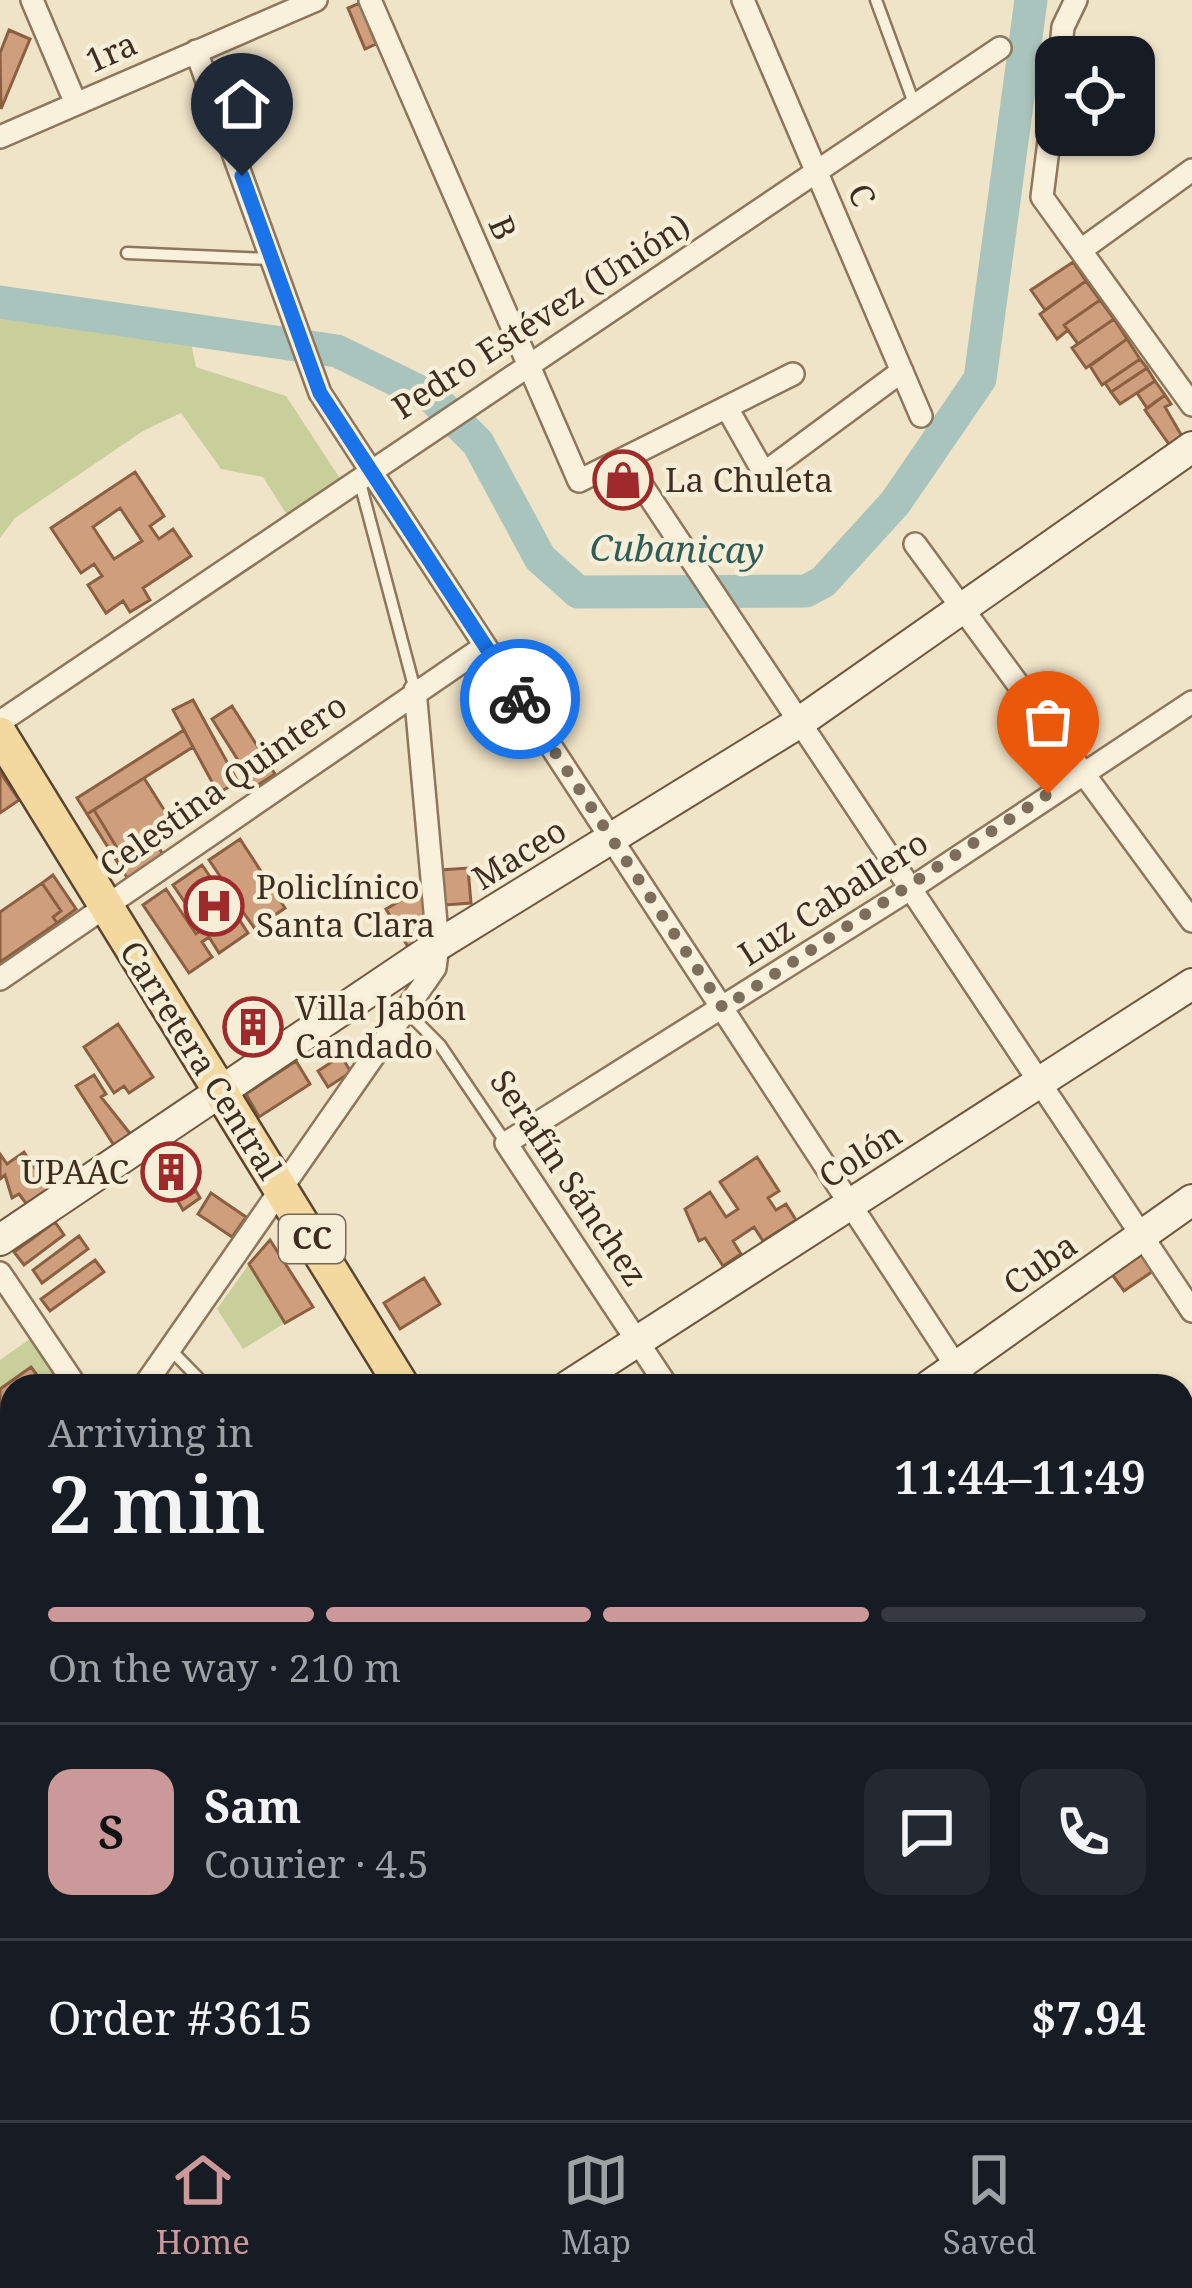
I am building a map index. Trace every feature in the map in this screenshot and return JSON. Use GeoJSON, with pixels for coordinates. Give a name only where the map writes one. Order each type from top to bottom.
{"type":"FeatureCollection","features":[{"type":"Feature","properties":{"kind":"main road","name":"Maceo"},"geometry":{"type":"LineString","coordinates":[[0,1240],[438,945],[800,722],[1192,447]]}},
{"type":"Feature","properties":{"kind":"main road","name":"Carretera Central"},"geometry":{"type":"LineString","coordinates":[[0,734],[395,1374]]}},
{"type":"Feature","properties":{"kind":"main road","name":"Colón"},"geometry":{"type":"LineString","coordinates":[[587,1374],[1192,984]]}},
{"type":"Feature","properties":{"kind":"main road","name":"Cuba"},"geometry":{"type":"LineString","coordinates":[[966,1374],[1192,1200]]}},
{"type":"Feature","properties":{"kind":"street"},"geometry":{"type":"LineString","coordinates":[[32,0],[76,104]]}},
{"type":"Feature","properties":{"kind":"street","name":"1ra"},"geometry":{"type":"LineString","coordinates":[[0,137],[316,0]]}},
{"type":"Feature","properties":{"kind":"street","name":"B"},"geometry":{"type":"LineString","coordinates":[[370,0],[579,481],[625,460]]}},
{"type":"Feature","properties":{"kind":"street","name":"C"},"geometry":{"type":"LineString","coordinates":[[743,0],[921,416]]}},
{"type":"Feature","properties":{"kind":"street"},"geometry":{"type":"LineString","coordinates":[[1063,36],[1076,0]]}},
{"type":"Feature","properties":{"kind":"street","name":"Pedro Estévez (Unión)"},"geometry":{"type":"LineString","coordinates":[[0,722],[433,426],[916,110],[1000,48]]}},
{"type":"Feature","properties":{"kind":"street"},"geometry":{"type":"LineString","coordinates":[[196,51],[312,374],[364,473],[485,646],[962,1374]]}},
{"type":"Feature","properties":{"kind":"street"},"geometry":{"type":"LineString","coordinates":[[1047,156],[1042,197],[1192,405]]}},
{"type":"Feature","properties":{"kind":"street"},"geometry":{"type":"LineString","coordinates":[[1081,250],[1192,170]]}},
{"type":"Feature","properties":{"kind":"street"},"geometry":{"type":"LineString","coordinates":[[727,408],[764,473],[902,371]]}},
{"type":"Feature","properties":{"kind":"street"},"geometry":{"type":"LineString","coordinates":[[794,374],[625,460],[1192,1311]]}},
{"type":"Feature","properties":{"kind":"street"},"geometry":{"type":"LineString","coordinates":[[915,544],[1192,921]]}},
{"type":"Feature","properties":{"kind":"street","name":"Celestina Quintero"},"geometry":{"type":"LineString","coordinates":[[0,979],[485,646]]}},
{"type":"Feature","properties":{"kind":"street"},"geometry":{"type":"LineString","coordinates":[[152,1374],[435,968],[438,945],[415,690]]}},
{"type":"Feature","properties":{"kind":"street","name":"Luz Caballero"},"geometry":{"type":"LineString","coordinates":[[506,1143],[913,887],[1081,771],[1192,702]]}},
{"type":"Feature","properties":{"kind":"street","name":"Serafín Sánchez"},"geometry":{"type":"LineString","coordinates":[[506,1143],[659,1374]]}},
{"type":"Feature","properties":{"kind":"street"},"geometry":{"type":"LineString","coordinates":[[0,1273],[68,1374]]}},
{"type":"Feature","properties":{"kind":"lane"},"geometry":{"type":"LineString","coordinates":[[876,0],[916,110]]}},
{"type":"Feature","properties":{"kind":"lane"},"geometry":{"type":"LineString","coordinates":[[128,254],[272,260]]}},
{"type":"Feature","properties":{"kind":"lane"},"geometry":{"type":"LineString","coordinates":[[364,473],[415,690]]}},
{"type":"Feature","properties":{"kind":"lane","name":"Serafín Sánchez"},"geometry":{"type":"LineString","coordinates":[[408,1012],[440,1045],[506,1143]]}},
{"type":"Feature","properties":{"kind":"lane"},"geometry":{"type":"LineString","coordinates":[[169,1348],[194,1374]]}},
{"type":"Feature","properties":{"kind":"green space"},"geometry":{"type":"Polygon","coordinates":[[[0,309],[190,338],[196,367],[286,396],[341,480],[287,515],[263,477],[221,469],[181,413],[143,431],[15,518],[0,538],[0,309]]]}},
{"type":"Feature","properties":{"kind":"green space"},"geometry":{"type":"Polygon","coordinates":[[[249,1264],[285,1323],[243,1349],[217,1309],[249,1264]]]}},
{"type":"Feature","properties":{"kind":"green space"},"geometry":{"type":"Polygon","coordinates":[[[34,1336],[60,1374],[0,1374],[0,1360],[34,1336]]]}},
{"type":"Feature","properties":{"kind":"building"},"geometry":{"type":"Polygon","coordinates":[[[360,3],[376,44],[365,49],[348,8],[360,3]]]}},
{"type":"Feature","properties":{"kind":"building"},"geometry":{"type":"Polygon","coordinates":[[[9,30],[30,39],[1,109],[0,53],[9,30]]]}},
{"type":"Feature","properties":{"kind":"building"},"geometry":{"type":"Polygon","coordinates":[[[1073,262],[1086,281],[1045,310],[1031,290],[1073,262]]]}},
{"type":"Feature","properties":{"kind":"building"},"geometry":{"type":"Polygon","coordinates":[[[1086,281],[1100,300],[1064,325],[1068,330],[1057,339],[1040,314],[1086,281]]]}},
{"type":"Feature","properties":{"kind":"building"},"geometry":{"type":"Polygon","coordinates":[[[1100,300],[1114,319],[1078,344],[1064,325],[1100,300]]]}},
{"type":"Feature","properties":{"kind":"building"},"geometry":{"type":"Polygon","coordinates":[[[1114,319],[1127,339],[1086,368],[1072,348],[1114,319]]]}},
{"type":"Feature","properties":{"kind":"building"},"geometry":{"type":"Polygon","coordinates":[[[1127,339],[1140,359],[1102,385],[1090,366],[1127,339]]]}},
{"type":"Feature","properties":{"kind":"building"},"geometry":{"type":"Polygon","coordinates":[[[1140,359],[1147,368],[1111,392],[1105,383],[1140,359]]]}},
{"type":"Feature","properties":{"kind":"building"},"geometry":{"type":"Polygon","coordinates":[[[1147,368],[1155,381],[1120,404],[1111,392],[1147,368]]]}},
{"type":"Feature","properties":{"kind":"building"},"geometry":{"type":"Polygon","coordinates":[[[1155,381],[1165,395],[1147,408],[1137,393],[1155,381]]]}},
{"type":"Feature","properties":{"kind":"building"},"geometry":{"type":"Polygon","coordinates":[[[1165,395],[1171,404],[1165,407],[1183,438],[1171,447],[1145,410],[1165,395]]]}},
{"type":"Feature","properties":{"kind":"building"},"geometry":{"type":"Polygon","coordinates":[[[135,472],[164,516],[150,526],[159,539],[173,529],[191,556],[143,588],[150,600],[130,612],[123,601],[106,613],[88,585],[102,576],[94,564],[81,573],[51,528],[135,472]],[[120,508],[93,527],[114,559],[142,541],[120,508]]]}},
{"type":"Feature","properties":{"kind":"building"},"geometry":{"type":"Polygon","coordinates":[[[193,700],[238,782],[218,793],[173,710],[193,700]]]}},
{"type":"Feature","properties":{"kind":"building"},"geometry":{"type":"Polygon","coordinates":[[[232,706],[275,774],[255,787],[212,719],[232,706]]]}},
{"type":"Feature","properties":{"kind":"building"},"geometry":{"type":"Polygon","coordinates":[[[184,730],[193,747],[87,814],[77,798],[184,730]]]}},
{"type":"Feature","properties":{"kind":"building"},"geometry":{"type":"Polygon","coordinates":[[[1062,756],[1070,769],[1053,781],[1044,768],[1062,756]]]}},
{"type":"Feature","properties":{"kind":"building"},"geometry":{"type":"Polygon","coordinates":[[[0,772],[19,800],[0,813],[0,772]]]}},
{"type":"Feature","properties":{"kind":"building"},"geometry":{"type":"Polygon","coordinates":[[[144,778],[173,824],[122,856],[94,810],[144,778]]]}},
{"type":"Feature","properties":{"kind":"building"},"geometry":{"type":"Polygon","coordinates":[[[94,810],[122,856],[116,860],[87,814],[94,810]]]}},
{"type":"Feature","properties":{"kind":"building"},"geometry":{"type":"Polygon","coordinates":[[[152,837],[164,856],[128,879],[116,860],[152,837]]]}},
{"type":"Feature","properties":{"kind":"building","name":"Policlínico Santa Clara"},"geometry":{"type":"Polygon","coordinates":[[[240,839],[285,908],[255,929],[243,912],[237,916],[248,933],[219,953],[209,937],[202,942],[212,957],[189,973],[143,905],[166,889],[196,934],[203,929],[173,885],[202,865],[227,901],[234,897],[209,860],[240,839]]]}},
{"type":"Feature","properties":{"kind":"building"},"geometry":{"type":"Polygon","coordinates":[[[468,868],[471,903],[445,905],[441,870],[468,868]]]}},
{"type":"Feature","properties":{"kind":"building"},"geometry":{"type":"Polygon","coordinates":[[[53,875],[76,909],[57,923],[53,917],[61,911],[42,883],[53,875]]]}},
{"type":"Feature","properties":{"kind":"building"},"geometry":{"type":"Polygon","coordinates":[[[42,883],[61,911],[53,917],[57,923],[0,962],[0,912],[42,883]]]}},
{"type":"Feature","properties":{"kind":"building"},"geometry":{"type":"Polygon","coordinates":[[[424,887],[427,936],[408,947],[386,909],[424,887]]]}},
{"type":"Feature","properties":{"kind":"building","name":"Villa Jabón Candado"},"geometry":{"type":"Polygon","coordinates":[[[266,1007],[277,1025],[240,1047],[230,1029],[266,1007]]]}},
{"type":"Feature","properties":{"kind":"building"},"geometry":{"type":"Polygon","coordinates":[[[118,1024],[153,1077],[129,1093],[124,1086],[114,1093],[84,1047],[118,1024]]]}},
{"type":"Feature","properties":{"kind":"building"},"geometry":{"type":"Polygon","coordinates":[[[341,1056],[351,1072],[328,1087],[318,1071],[341,1056]]]}},
{"type":"Feature","properties":{"kind":"building"},"geometry":{"type":"Polygon","coordinates":[[[296,1061],[310,1084],[259,1117],[246,1094],[296,1061]]]}},
{"type":"Feature","properties":{"kind":"building"},"geometry":{"type":"Polygon","coordinates":[[[94,1075],[106,1094],[101,1097],[132,1136],[115,1147],[76,1086],[94,1075]]]}},
{"type":"Feature","properties":{"kind":"building","name":"UPAAC"},"geometry":{"type":"Polygon","coordinates":[[[167,1146],[193,1186],[187,1190],[190,1195],[196,1191],[200,1198],[183,1210],[176,1198],[178,1189],[172,1193],[149,1157],[167,1146]]]}},
{"type":"Feature","properties":{"kind":"building"},"geometry":{"type":"Polygon","coordinates":[[[24,1152],[50,1191],[28,1206],[19,1194],[12,1198],[5,1175],[0,1179],[0,1154],[7,1164],[24,1152]]]}},
{"type":"Feature","properties":{"kind":"building"},"geometry":{"type":"Polygon","coordinates":[[[757,1157],[779,1191],[768,1198],[776,1210],[786,1204],[796,1220],[763,1241],[754,1227],[733,1241],[741,1254],[723,1266],[705,1238],[699,1241],[685,1209],[710,1192],[726,1217],[738,1209],[720,1182],[757,1157]]]}},
{"type":"Feature","properties":{"kind":"building"},"geometry":{"type":"Polygon","coordinates":[[[211,1193],[246,1217],[232,1237],[198,1214],[211,1193]]]}},
{"type":"Feature","properties":{"kind":"building"},"geometry":{"type":"Polygon","coordinates":[[[55,1222],[64,1235],[24,1265],[14,1252],[55,1222]]]}},
{"type":"Feature","properties":{"kind":"building"},"geometry":{"type":"Polygon","coordinates":[[[79,1236],[88,1249],[42,1283],[33,1270],[79,1236]]]}},
{"type":"Feature","properties":{"kind":"building"},"geometry":{"type":"Polygon","coordinates":[[[270,1240],[313,1307],[285,1323],[249,1264],[270,1240]]]}},
{"type":"Feature","properties":{"kind":"building"},"geometry":{"type":"Polygon","coordinates":[[[1140,1252],[1153,1271],[1124,1291],[1111,1273],[1140,1252]]]}},
{"type":"Feature","properties":{"kind":"building"},"geometry":{"type":"Polygon","coordinates":[[[95,1260],[104,1272],[50,1311],[41,1299],[95,1260]]]}},
{"type":"Feature","properties":{"kind":"building"},"geometry":{"type":"Polygon","coordinates":[[[424,1278],[440,1304],[400,1329],[384,1303],[424,1278]]]}},
{"type":"Feature","properties":{"kind":"waterway","name":"Cubanicay"},"geometry":{"type":"LineString","coordinates":[[0,302],[337,351],[433,398],[478,443],[540,558],[578,592],[806,591],[823,582],[895,503],[980,379],[1031,0]]}},
{"type":"Feature","properties":{"kind":"way so far"},"geometry":{"type":"LineString","coordinates":[[520,699],[723,1008],[1048,794]]}},
{"type":"Feature","properties":{"kind":"place","name":"La Chuleta"},"geometry":{"type":"Point","coordinates":[623,480]}},
{"type":"Feature","properties":{"kind":"place","name":"Policlínico Santa Clara"},"geometry":{"type":"Point","coordinates":[214,906]}},
{"type":"Feature","properties":{"kind":"place","name":"Villa Jabón Candado"},"geometry":{"type":"Point","coordinates":[253,1027]}},
{"type":"Feature","properties":{"kind":"place","name":"UPAAC"},"geometry":{"type":"Point","coordinates":[171,1172]}},
{"type":"Feature","properties":{"kind":"route"},"geometry":{"type":"LineString","coordinates":[[242,176],[320,393],[520,699]]}}]}
